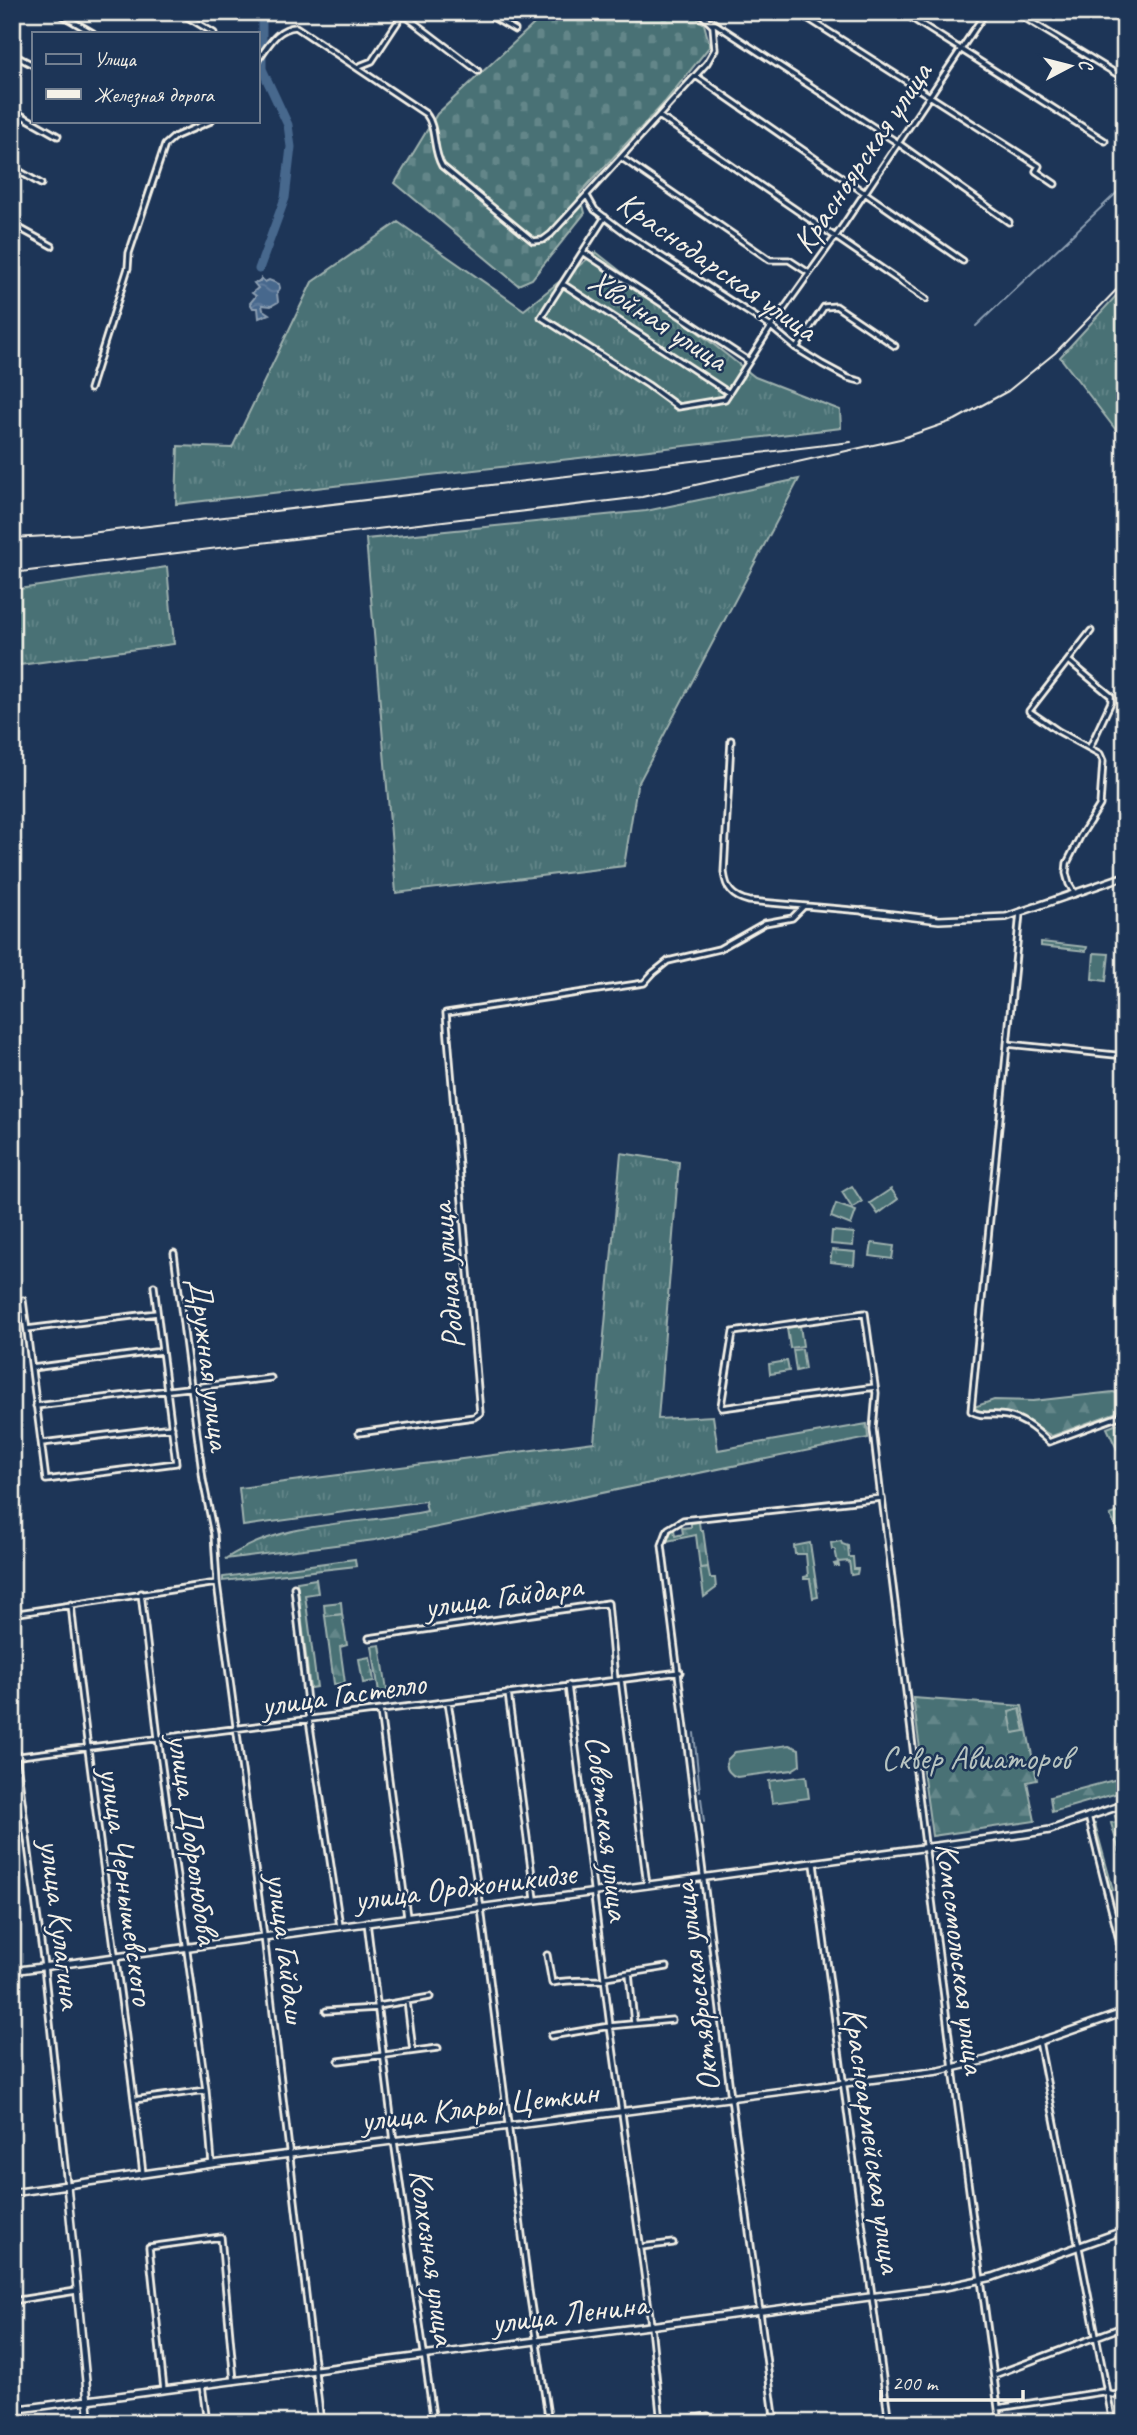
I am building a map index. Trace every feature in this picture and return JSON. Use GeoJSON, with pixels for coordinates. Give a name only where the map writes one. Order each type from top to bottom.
{"type":"FeatureCollection","features":[{"type":"Feature","properties":{"kind":"street"},"geometry":{"type":"LineString","coordinates":[[57,12],[91,32]]}},
{"type":"Feature","properties":{"kind":"street"},"geometry":{"type":"LineString","coordinates":[[179,12],[212,32]]}},
{"type":"Feature","properties":{"kind":"street"},"geometry":{"type":"LineString","coordinates":[[484,12],[515,30]]}},
{"type":"Feature","properties":{"kind":"street"},"geometry":{"type":"LineString","coordinates":[[587,196],[707,63],[715,49],[713,26],[699,12]]}},
{"type":"Feature","properties":{"kind":"street"},"geometry":{"type":"LineString","coordinates":[[699,12],[898,143],[1009,222]]}},
{"type":"Feature","properties":{"kind":"street"},"geometry":{"type":"LineString","coordinates":[[798,12],[1039,166],[1036,171],[1055,184]]}},
{"type":"Feature","properties":{"kind":"street"},"geometry":{"type":"LineString","coordinates":[[902,12],[1105,141]]}},
{"type":"Feature","properties":{"kind":"street","name":"Красноярская улица"},"geometry":{"type":"LineString","coordinates":[[563,284],[541,317],[678,407],[725,399],[771,327],[836,236],[986,12]]}},
{"type":"Feature","properties":{"kind":"street"},"geometry":{"type":"LineString","coordinates":[[1015,12],[1125,79]]}},
{"type":"Feature","properties":{"kind":"street"},"geometry":{"type":"LineString","coordinates":[[357,68],[372,61],[403,13],[478,71]]}},
{"type":"Feature","properties":{"kind":"street","name":"Краснодарская улица"},"geometry":{"type":"LineString","coordinates":[[259,58],[278,33],[288,27],[296,27],[429,117],[436,156],[442,166],[533,241],[542,240],[551,234],[587,196],[595,210],[771,327],[796,348],[848,378],[860,381]]}},
{"type":"Feature","properties":{"kind":"street"},"geometry":{"type":"LineString","coordinates":[[12,54],[32,64]]}},
{"type":"Feature","properties":{"kind":"street"},"geometry":{"type":"LineString","coordinates":[[696,76],[963,261]]}},
{"type":"Feature","properties":{"kind":"street"},"geometry":{"type":"LineString","coordinates":[[12,110],[32,121]]}},
{"type":"Feature","properties":{"kind":"street"},"geometry":{"type":"LineString","coordinates":[[659,116],[926,299]]}},
{"type":"Feature","properties":{"kind":"street"},"geometry":{"type":"LineString","coordinates":[[33,122],[58,136]]}},
{"type":"Feature","properties":{"kind":"street"},"geometry":{"type":"LineString","coordinates":[[90,389],[128,268],[129,253],[165,145],[174,136],[209,122]]}},
{"type":"Feature","properties":{"kind":"street"},"geometry":{"type":"LineString","coordinates":[[622,158],[770,260],[789,260],[809,273]]}},
{"type":"Feature","properties":{"kind":"street"},"geometry":{"type":"LineString","coordinates":[[12,167],[41,184]]}},
{"type":"Feature","properties":{"kind":"street"},"geometry":{"type":"LineString","coordinates":[[563,284],[605,217]]}},
{"type":"Feature","properties":{"kind":"street"},"geometry":{"type":"LineString","coordinates":[[12,224],[52,247]]}},
{"type":"Feature","properties":{"kind":"street"},"geometry":{"type":"LineString","coordinates":[[583,252],[749,361]]}},
{"type":"Feature","properties":{"kind":"street","name":"Хвойная улица"},"geometry":{"type":"LineString","coordinates":[[563,284],[729,393]]}},
{"type":"Feature","properties":{"kind":"street"},"geometry":{"type":"LineString","coordinates":[[796,348],[824,307],[836,306],[895,345]]}},
{"type":"Feature","properties":{"kind":"street"},"geometry":{"type":"LineString","coordinates":[[1075,894],[1066,873],[1067,863],[1100,805],[1103,761],[1100,754],[1090,747],[1058,731],[1029,711],[1091,631]]}},
{"type":"Feature","properties":{"kind":"street"},"geometry":{"type":"LineString","coordinates":[[1069,661],[1111,696],[1111,702],[1090,747]]}},
{"type":"Feature","properties":{"kind":"street"},"geometry":{"type":"LineString","coordinates":[[731,740],[725,881],[733,895],[739,899],[939,920],[995,918],[1020,914],[1125,876]]}},
{"type":"Feature","properties":{"kind":"street","name":"Родная улица"},"geometry":{"type":"LineString","coordinates":[[359,1433],[474,1417],[480,1413],[446,1013],[644,983],[668,961],[719,949],[765,923],[792,918],[804,906]]}},
{"type":"Feature","properties":{"kind":"street"},"geometry":{"type":"LineString","coordinates":[[1020,914],[971,1411],[979,1415],[1001,1415],[1024,1421],[1049,1442],[1125,1414]]}},
{"type":"Feature","properties":{"kind":"street"},"geometry":{"type":"LineString","coordinates":[[1007,1044],[1125,1056]]}},
{"type":"Feature","properties":{"kind":"street","name":"Дружная улица"},"geometry":{"type":"LineString","coordinates":[[174,1253],[203,1480]]}},
{"type":"Feature","properties":{"kind":"street"},"geometry":{"type":"LineString","coordinates":[[23,1300],[46,1480],[176,1463],[154,1286]]}},
{"type":"Feature","properties":{"kind":"street"},"geometry":{"type":"LineString","coordinates":[[27,1329],[157,1313]]}},
{"type":"Feature","properties":{"kind":"street","name":"Комсомольская улица"},"geometry":{"type":"LineString","coordinates":[[875,1387],[722,1408],[721,1406],[733,1332],[865,1313],[875,1387],[873,1429],[1000,2423]]}},
{"type":"Feature","properties":{"kind":"street"},"geometry":{"type":"LineString","coordinates":[[32,1368],[162,1351]]}},
{"type":"Feature","properties":{"kind":"street"},"geometry":{"type":"LineString","coordinates":[[36,1406],[271,1378]]}},
{"type":"Feature","properties":{"kind":"street"},"geometry":{"type":"LineString","coordinates":[[41,1443],[172,1427]]}},
{"type":"Feature","properties":{"kind":"street","name":"улица Гайдаш"},"geometry":{"type":"LineString","coordinates":[[203,1480],[214,1534],[217,1583],[264,1936],[321,2423]]}},
{"type":"Feature","properties":{"kind":"street","name":"Октябрьская улица"},"geometry":{"type":"LineString","coordinates":[[775,2423],[731,2098],[680,1672],[662,1545],[668,1529],[683,1520],[882,1498]]}},
{"type":"Feature","properties":{"kind":"street"},"geometry":{"type":"LineString","coordinates":[[12,1614],[217,1583]]}},
{"type":"Feature","properties":{"kind":"street"},"geometry":{"type":"LineString","coordinates":[[295,1587],[309,1720],[340,1926]]}},
{"type":"Feature","properties":{"kind":"street","name":"улица Добролюбова"},"geometry":{"type":"LineString","coordinates":[[141,1593],[206,2090],[212,2164]]}},
{"type":"Feature","properties":{"kind":"street","name":"улица Гайдара"},"geometry":{"type":"LineString","coordinates":[[369,1638],[608,1603],[618,1680]]}},
{"type":"Feature","properties":{"kind":"street","name":"улица Чернышевского"},"geometry":{"type":"LineString","coordinates":[[71,1604],[86,1747],[116,1957],[142,2174]]}},
{"type":"Feature","properties":{"kind":"street","name":"улица Гастелло"},"geometry":{"type":"LineString","coordinates":[[14,1757],[680,1672]]}},
{"type":"Feature","properties":{"kind":"street"},"geometry":{"type":"LineString","coordinates":[[618,1680],[648,1886]]}},
{"type":"Feature","properties":{"kind":"street","name":"Советская улица"},"geometry":{"type":"LineString","coordinates":[[568,1685],[662,2423],[708,2416]]}},
{"type":"Feature","properties":{"kind":"street"},"geometry":{"type":"LineString","coordinates":[[508,1693],[535,1900]]}},
{"type":"Feature","properties":{"kind":"street"},"geometry":{"type":"LineString","coordinates":[[448,1702],[481,1908],[549,2423]]}},
{"type":"Feature","properties":{"kind":"street"},"geometry":{"type":"LineString","coordinates":[[380,1710],[407,1917]]}},
{"type":"Feature","properties":{"kind":"street","name":"улица Кулагина"},"geometry":{"type":"LineString","coordinates":[[12,1725],[14,1757],[44,1966],[90,2423]]}},
{"type":"Feature","properties":{"kind":"street","name":"улица Орджоникидзе"},"geometry":{"type":"LineString","coordinates":[[12,1970],[1041,1832],[1125,1804]]}},
{"type":"Feature","properties":{"kind":"street"},"geometry":{"type":"LineString","coordinates":[[1088,1816],[1125,1964]]}},
{"type":"Feature","properties":{"kind":"street","name":"Красноармейская улица"},"geometry":{"type":"LineString","coordinates":[[814,1864],[889,2423]]}},
{"type":"Feature","properties":{"kind":"street","name":"Колхозная улица"},"geometry":{"type":"LineString","coordinates":[[367,1922],[394,2141],[434,2423]]}},
{"type":"Feature","properties":{"kind":"street"},"geometry":{"type":"LineString","coordinates":[[547,1955],[552,1983],[568,1979],[577,1982],[605,1979],[667,1967]]}},
{"type":"Feature","properties":{"kind":"street"},"geometry":{"type":"LineString","coordinates":[[629,1973],[634,2024]]}},
{"type":"Feature","properties":{"kind":"street"},"geometry":{"type":"LineString","coordinates":[[326,2011],[378,2007],[430,1997]]}},
{"type":"Feature","properties":{"kind":"street"},"geometry":{"type":"LineString","coordinates":[[407,2001],[413,2052]]}},
{"type":"Feature","properties":{"kind":"street","name":"улица Клары Цеткин"},"geometry":{"type":"LineString","coordinates":[[12,2193],[212,2164],[953,2069],[1125,2012]]}},
{"type":"Feature","properties":{"kind":"street"},"geometry":{"type":"LineString","coordinates":[[551,2036],[610,2026],[672,2020]]}},
{"type":"Feature","properties":{"kind":"street"},"geometry":{"type":"LineString","coordinates":[[1040,2041],[1113,2423]]}},
{"type":"Feature","properties":{"kind":"street"},"geometry":{"type":"LineString","coordinates":[[339,2061],[438,2048]]}},
{"type":"Feature","properties":{"kind":"street"},"geometry":{"type":"LineString","coordinates":[[134,2100],[206,2090]]}},
{"type":"Feature","properties":{"kind":"street","name":"улица Ленина"},"geometry":{"type":"LineString","coordinates":[[12,2410],[872,2297],[981,2280],[1125,2230]]}},
{"type":"Feature","properties":{"kind":"street"},"geometry":{"type":"LineString","coordinates":[[164,2390],[149,2247],[221,2236],[234,2381]]}},
{"type":"Feature","properties":{"kind":"street"},"geometry":{"type":"LineString","coordinates":[[641,2247],[673,2243]]}},
{"type":"Feature","properties":{"kind":"street"},"geometry":{"type":"LineString","coordinates":[[12,2301],[76,2291]]}},
{"type":"Feature","properties":{"kind":"street"},"geometry":{"type":"LineString","coordinates":[[994,2375],[1125,2326]]}},
{"type":"Feature","properties":{"kind":"street"},"geometry":{"type":"LineString","coordinates":[[202,2385],[207,2423]]}},
{"type":"Feature","properties":{"kind":"street"},"geometry":{"type":"LineString","coordinates":[[998,2408],[1102,2392],[1125,2393]]}},
{"type":"Feature","properties":{"kind":"green space"},"geometry":{"type":"Polygon","coordinates":[[[547,12],[689,12],[704,24],[710,46],[665,102],[580,193],[585,213],[532,279],[518,285],[395,183],[437,114],[547,12]]]}},
{"type":"Feature","properties":{"kind":"green space"},"geometry":{"type":"Polygon","coordinates":[[[398,222],[524,310],[596,252],[755,377],[840,410],[841,428],[176,504],[178,446],[232,448],[312,282],[398,222]]]}},
{"type":"Feature","properties":{"kind":"green space"},"geometry":{"type":"Polygon","coordinates":[[[1125,286],[1125,517],[1122,438],[1060,357],[1125,286]]]}},
{"type":"Feature","properties":{"kind":"green space"},"geometry":{"type":"Polygon","coordinates":[[[799,479],[637,786],[624,866],[396,893],[366,539],[646,511],[799,479]]]}},
{"type":"Feature","properties":{"kind":"green space"},"geometry":{"type":"Polygon","coordinates":[[[167,567],[174,644],[12,666],[12,590],[167,567]]]}},
{"type":"Feature","properties":{"kind":"green space"},"geometry":{"type":"Polygon","coordinates":[[[1041,942],[1087,947],[1086,951],[1041,946],[1041,942]]]}},
{"type":"Feature","properties":{"kind":"green space"},"geometry":{"type":"Polygon","coordinates":[[[1094,953],[1109,954],[1106,981],[1092,979],[1094,953]]]}},
{"type":"Feature","properties":{"kind":"green space"},"geometry":{"type":"Polygon","coordinates":[[[621,1153],[679,1162],[658,1419],[713,1416],[718,1450],[867,1424],[868,1438],[375,1540],[225,1559],[273,1536],[298,1530],[427,1511],[425,1501],[243,1526],[239,1488],[594,1442],[621,1153]]]}},
{"type":"Feature","properties":{"kind":"green space"},"geometry":{"type":"Polygon","coordinates":[[[852,1186],[862,1202],[852,1208],[842,1192],[852,1186]]]}},
{"type":"Feature","properties":{"kind":"green space"},"geometry":{"type":"Polygon","coordinates":[[[891,1189],[898,1199],[878,1214],[870,1203],[891,1189]]]}},
{"type":"Feature","properties":{"kind":"green space"},"geometry":{"type":"Polygon","coordinates":[[[836,1204],[856,1211],[851,1225],[831,1217],[836,1204]]]}},
{"type":"Feature","properties":{"kind":"green space"},"geometry":{"type":"Polygon","coordinates":[[[832,1231],[854,1233],[853,1246],[831,1244],[832,1231]]]}},
{"type":"Feature","properties":{"kind":"green space"},"geometry":{"type":"Polygon","coordinates":[[[872,1243],[894,1246],[892,1259],[870,1256],[872,1243]]]}},
{"type":"Feature","properties":{"kind":"green space"},"geometry":{"type":"Polygon","coordinates":[[[832,1250],[855,1252],[854,1265],[830,1262],[832,1250]]]}},
{"type":"Feature","properties":{"kind":"green space"},"geometry":{"type":"Polygon","coordinates":[[[800,1326],[803,1346],[790,1348],[787,1328],[800,1326]]]}},
{"type":"Feature","properties":{"kind":"green space"},"geometry":{"type":"Polygon","coordinates":[[[802,1349],[805,1369],[796,1371],[793,1350],[802,1349]]]}},
{"type":"Feature","properties":{"kind":"green space"},"geometry":{"type":"Polygon","coordinates":[[[787,1361],[789,1371],[770,1374],[769,1364],[787,1361]]]}},
{"type":"Feature","properties":{"kind":"green space"},"geometry":{"type":"Polygon","coordinates":[[[1113,1392],[1125,1395],[1125,1409],[1052,1436],[1021,1418],[981,1412],[974,1407],[994,1400],[1033,1401],[1113,1392]]]}},
{"type":"Feature","properties":{"kind":"green space"},"geometry":{"type":"Polygon","coordinates":[[[1125,1421],[1125,1466],[1107,1428],[1125,1421]]]}},
{"type":"Feature","properties":{"kind":"green space"},"geometry":{"type":"Polygon","coordinates":[[[1125,1510],[1125,1546],[1110,1515],[1125,1510]]]}},
{"type":"Feature","properties":{"kind":"green space"},"geometry":{"type":"Polygon","coordinates":[[[699,1522],[700,1530],[703,1530],[708,1567],[700,1568],[696,1535],[667,1541],[667,1536],[674,1529],[675,1536],[683,1534],[682,1528],[699,1522]]]}},
{"type":"Feature","properties":{"kind":"green space"},"geometry":{"type":"Polygon","coordinates":[[[841,1541],[848,1546],[854,1569],[858,1569],[857,1574],[851,1575],[849,1561],[838,1562],[839,1566],[834,1564],[838,1563],[831,1543],[841,1541]]]}},
{"type":"Feature","properties":{"kind":"green space"},"geometry":{"type":"Polygon","coordinates":[[[810,1543],[818,1597],[813,1598],[810,1579],[804,1579],[808,1576],[806,1554],[795,1554],[794,1546],[810,1543]]]}},
{"type":"Feature","properties":{"kind":"green space"},"geometry":{"type":"Polygon","coordinates":[[[355,1559],[356,1566],[223,1581],[223,1577],[355,1559]]]}},
{"type":"Feature","properties":{"kind":"green space"},"geometry":{"type":"Polygon","coordinates":[[[708,1567],[710,1578],[715,1578],[716,1588],[704,1597],[700,1568],[708,1567]]]}},
{"type":"Feature","properties":{"kind":"green space"},"geometry":{"type":"Polygon","coordinates":[[[316,1579],[318,1593],[305,1595],[317,1687],[310,1688],[297,1582],[316,1579]]]}},
{"type":"Feature","properties":{"kind":"green space"},"geometry":{"type":"Polygon","coordinates":[[[341,1602],[342,1614],[325,1616],[324,1604],[341,1602]]]}},
{"type":"Feature","properties":{"kind":"green space"},"geometry":{"type":"Polygon","coordinates":[[[342,1614],[347,1645],[340,1647],[345,1683],[334,1684],[325,1616],[342,1614]]]}},
{"type":"Feature","properties":{"kind":"green space"},"geometry":{"type":"Polygon","coordinates":[[[380,1645],[388,1697],[380,1699],[372,1646],[380,1645]]]}},
{"type":"Feature","properties":{"kind":"green space"},"geometry":{"type":"Polygon","coordinates":[[[370,1657],[374,1681],[363,1683],[359,1659],[370,1657]]]}},
{"type":"Feature","properties":{"kind":"green space","name":"Сквер Авиаторов"},"geometry":{"type":"Polygon","coordinates":[[[913,1698],[1022,1706],[1037,1780],[1027,1782],[1035,1821],[932,1836],[913,1698]]]}},
{"type":"Feature","properties":{"kind":"green space"},"geometry":{"type":"Polygon","coordinates":[[[1020,1709],[1025,1731],[1013,1733],[1009,1712],[1020,1709]]]}},
{"type":"Feature","properties":{"kind":"green space"},"geometry":{"type":"Polygon","coordinates":[[[789,1745],[799,1749],[800,1765],[792,1770],[737,1777],[727,1769],[727,1760],[735,1752],[789,1745]]]}},
{"type":"Feature","properties":{"kind":"green space"},"geometry":{"type":"Polygon","coordinates":[[[806,1776],[809,1798],[772,1803],[769,1781],[806,1776]]]}},
{"type":"Feature","properties":{"kind":"green space"},"geometry":{"type":"Polygon","coordinates":[[[1125,1777],[1125,1791],[1052,1812],[1050,1797],[1125,1777]]]}},
{"type":"Feature","properties":{"kind":"green space"},"geometry":{"type":"Polygon","coordinates":[[[1125,1813],[1125,1843],[1121,1845],[1125,1857],[1125,1871],[1111,1823],[1117,1822],[1115,1816],[1125,1813]]]}},
{"type":"Feature","properties":{"kind":"green space"},"geometry":{"type":"Polygon","coordinates":[[[1095,1824],[1113,1890],[1110,1890],[1092,1825],[1095,1824]]]}},
{"type":"Feature","properties":{"kind":"water"},"geometry":{"type":"Polygon","coordinates":[[[261,278],[265,282],[269,280],[279,284],[280,288],[277,293],[278,302],[271,306],[262,305],[263,310],[269,314],[259,318],[258,308],[253,308],[250,303],[256,296],[252,293],[258,288],[254,283],[261,278]]]}},
{"type":"Feature","properties":{"kind":"waterway"},"geometry":{"type":"LineString","coordinates":[[259,269],[285,198],[291,147],[288,125],[262,69],[262,12]]}},
{"type":"Feature","properties":{"kind":"waterway"},"geometry":{"type":"LineString","coordinates":[[976,326],[1125,185]]}},
{"type":"Feature","properties":{"kind":"waterway"},"geometry":{"type":"LineString","coordinates":[[694,1733],[700,1791]]}},
{"type":"Feature","properties":{"kind":"waterway"},"geometry":{"type":"LineString","coordinates":[[701,1798],[704,1822]]}},
{"type":"Feature","properties":{"kind":"railway"},"geometry":{"type":"LineString","coordinates":[[12,573],[642,497],[900,439],[955,420],[1008,391],[1055,353],[1125,281]]}},
{"type":"Feature","properties":{"kind":"railway"},"geometry":{"type":"LineString","coordinates":[[12,538],[82,534],[851,442]]}}]}
